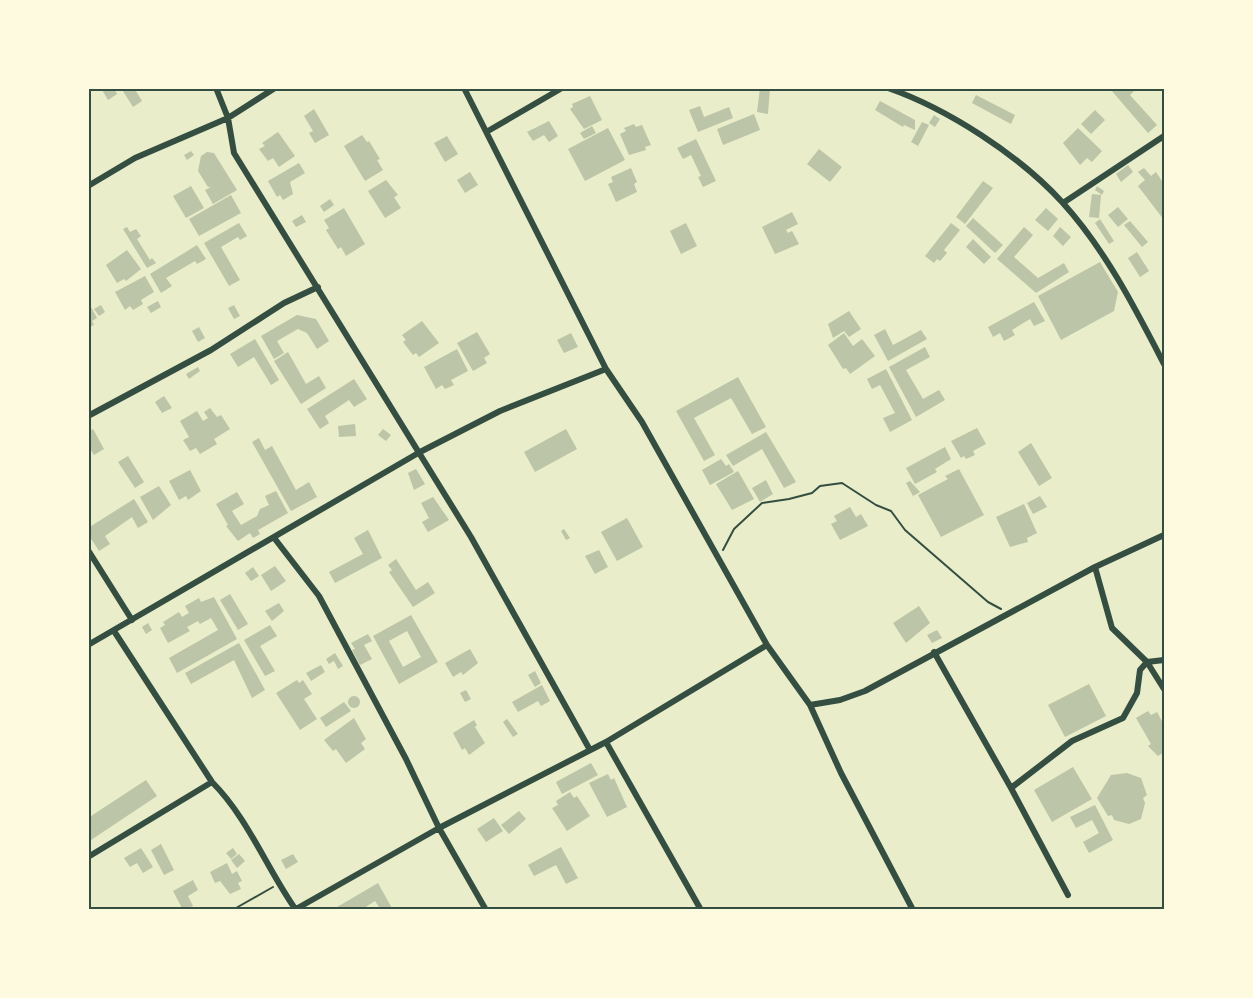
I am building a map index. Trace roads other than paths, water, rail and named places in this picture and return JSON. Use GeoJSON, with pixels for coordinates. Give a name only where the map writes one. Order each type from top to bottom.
{"type":"FeatureCollection","features":[{"type":"Feature","properties":{"kind":"street"},"geometry":{"type":"LineString","coordinates":[[216,88],[228,118],[234,153],[471,537],[590,750]]}},
{"type":"Feature","properties":{"kind":"street"},"geometry":{"type":"LineString","coordinates":[[88,186],[135,158],[228,118],[275,88]]}},
{"type":"Feature","properties":{"kind":"street"},"geometry":{"type":"LineString","coordinates":[[464,88],[488,131],[606,369],[642,422],[767,645],[810,705],[841,773],[913,909]]}},
{"type":"Feature","properties":{"kind":"street"},"geometry":{"type":"LineString","coordinates":[[488,131],[562,88]]}},
{"type":"Feature","properties":{"kind":"street"},"geometry":{"type":"LineString","coordinates":[[888,88],[911,96],[978,135],[1038,178],[1063,202],[1105,259],[1164,363]]}},
{"type":"Feature","properties":{"kind":"street"},"geometry":{"type":"LineString","coordinates":[[1063,202],[1164,136]]}},
{"type":"Feature","properties":{"kind":"street"},"geometry":{"type":"LineString","coordinates":[[88,416],[211,350],[284,303],[318,286]]}},
{"type":"Feature","properties":{"kind":"street"},"geometry":{"type":"LineString","coordinates":[[88,645],[275,539],[420,453],[500,411],[606,369]]}},
{"type":"Feature","properties":{"kind":"street"},"geometry":{"type":"LineString","coordinates":[[810,705],[840,700],[865,691],[1095,567],[1164,535]]}},
{"type":"Feature","properties":{"kind":"street"},"geometry":{"type":"LineString","coordinates":[[275,539],[319,596],[406,759],[439,828],[486,909]]}},
{"type":"Feature","properties":{"kind":"street"},"geometry":{"type":"LineString","coordinates":[[88,550],[132,620]]}},
{"type":"Feature","properties":{"kind":"street"},"geometry":{"type":"LineString","coordinates":[[1095,567],[1112,628],[1147,662],[1164,689]]}},
{"type":"Feature","properties":{"kind":"street"},"geometry":{"type":"LineString","coordinates":[[114,631],[212,782],[230,800],[278,884],[296,909],[439,828],[606,742],[767,645]]}},
{"type":"Feature","properties":{"kind":"street"},"geometry":{"type":"LineString","coordinates":[[934,652],[1068,895]]}},
{"type":"Feature","properties":{"kind":"street"},"geometry":{"type":"LineString","coordinates":[[1011,788],[1072,741],[1123,718],[1137,693],[1140,670],[1147,662],[1164,660]]}},
{"type":"Feature","properties":{"kind":"street"},"geometry":{"type":"LineString","coordinates":[[606,742],[700,909]]}},
{"type":"Feature","properties":{"kind":"street"},"geometry":{"type":"LineString","coordinates":[[88,857],[212,782]]}}]}
